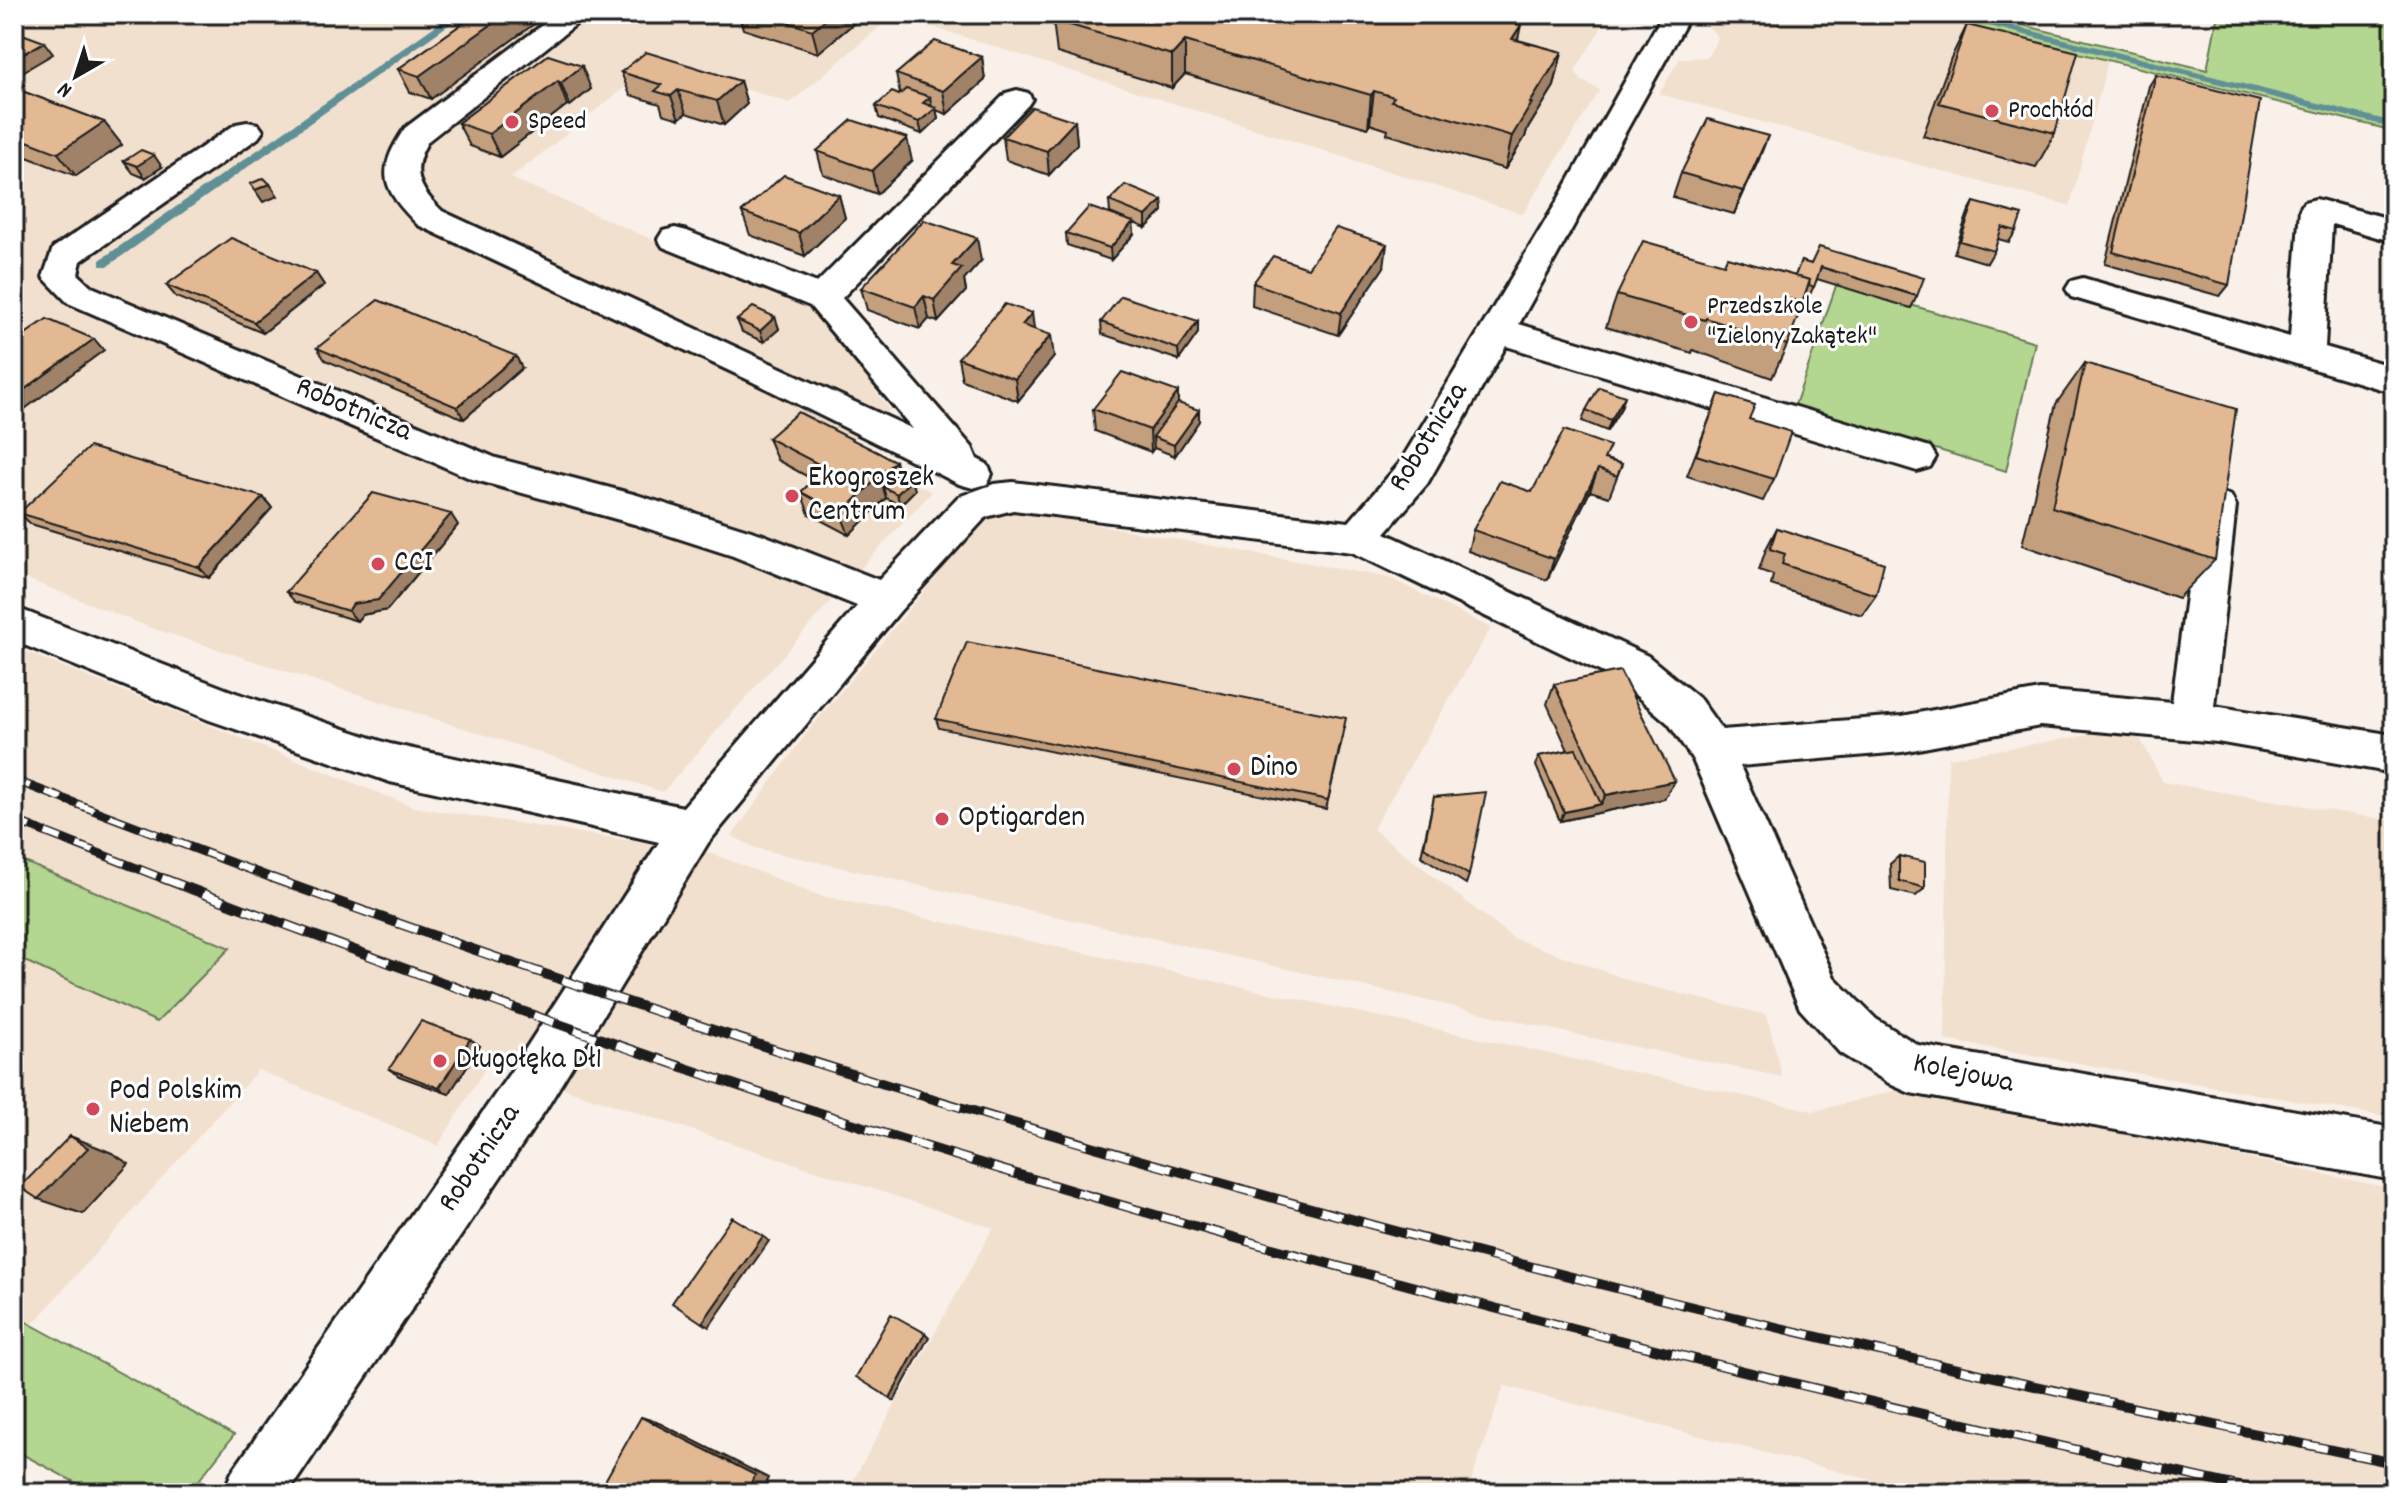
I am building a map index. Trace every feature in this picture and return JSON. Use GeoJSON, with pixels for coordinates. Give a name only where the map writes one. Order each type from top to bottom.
{"type":"FeatureCollection","features":[{"type":"Feature","properties":{"kind":"street"},"geometry":{"type":"LineString","coordinates":[[575,14],[416,135],[403,154],[398,173],[406,195],[430,218],[764,372],[984,486],[1013,496],[1358,538]]}},
{"type":"Feature","properties":{"kind":"street","name":"Robotnicza"},"geometry":{"type":"LineString","coordinates":[[1358,538],[1413,474],[1571,205],[1677,14]]}},
{"type":"Feature","properties":{"kind":"street"},"geometry":{"type":"LineString","coordinates":[[822,298],[1017,99]]}},
{"type":"Feature","properties":{"kind":"street","name":"Robotnicza"},"geometry":{"type":"LineString","coordinates":[[247,131],[65,256],[60,277],[80,295],[486,469],[637,510],[747,545],[886,600]]}},
{"type":"Feature","properties":{"kind":"street"},"geometry":{"type":"LineString","coordinates":[[2307,354],[2316,209],[2394,231]]}},
{"type":"Feature","properties":{"kind":"street"},"geometry":{"type":"LineString","coordinates":[[675,239],[822,298],[984,486]]}},
{"type":"Feature","properties":{"kind":"street"},"geometry":{"type":"LineString","coordinates":[[2083,289],[2394,380]]}},
{"type":"Feature","properties":{"kind":"street"},"geometry":{"type":"LineString","coordinates":[[1496,330],[1917,457]]}},
{"type":"Feature","properties":{"kind":"street"},"geometry":{"type":"LineString","coordinates":[[2191,722],[2222,463]]}},
{"type":"Feature","properties":{"kind":"street","name":"Robotnicza"},"geometry":{"type":"LineString","coordinates":[[253,1493],[528,1091],[692,829],[886,600],[972,507],[984,486]]}},
{"type":"Feature","properties":{"kind":"street","name":"Kolejowa"},"geometry":{"type":"LineString","coordinates":[[1358,538],[1633,668],[1684,711],[1711,750],[1817,993],[1858,1036],[1910,1068],[2394,1154]]}},
{"type":"Feature","properties":{"kind":"street"},"geometry":{"type":"LineString","coordinates":[[14,623],[224,707],[390,763],[692,829]]}},
{"type":"Feature","properties":{"kind":"street"},"geometry":{"type":"LineString","coordinates":[[1711,750],[1902,734],[2040,708],[2191,722],[2394,753]]}},
{"type":"Feature","properties":{"kind":"shaded area"},"geometry":{"type":"Polygon","coordinates":[[[14,14],[1610,14],[1575,71],[1581,80],[1600,90],[1523,214],[894,15],[790,103],[657,62],[511,178],[817,311],[890,410],[843,448],[932,492],[847,583],[663,792],[154,629],[14,574],[14,14]]]}},
{"type":"Feature","properties":{"kind":"shaded area"},"geometry":{"type":"Polygon","coordinates":[[[1705,14],[1920,14],[2108,61],[2070,206],[1659,94],[1680,58],[1707,57],[1713,47],[1718,37],[1701,20],[1705,14]]]}},
{"type":"Feature","properties":{"kind":"shaded area"},"geometry":{"type":"Polygon","coordinates":[[[995,506],[1390,578],[1491,628],[1373,829],[1513,938],[1637,983],[1767,1015],[1782,1077],[1582,1036],[755,848],[732,836],[808,731],[995,506]]]}},
{"type":"Feature","properties":{"kind":"shaded area"},"geometry":{"type":"Polygon","coordinates":[[[14,647],[414,807],[711,853],[818,895],[1814,1111],[1909,1087],[2394,1189],[2394,1493],[1922,1493],[1504,1386],[1467,1493],[846,1493],[993,1228],[488,1064],[438,1146],[258,1070],[32,1325],[14,1315],[14,956],[157,1022],[27,863],[14,856],[14,647]]]}},
{"type":"Feature","properties":{"kind":"shaded area"},"geometry":{"type":"Polygon","coordinates":[[[2100,733],[2138,734],[2163,782],[2394,821],[2394,1118],[1945,1040],[1948,758],[2100,733]]]}},
{"type":"Feature","properties":{"kind":"green space"},"geometry":{"type":"Polygon","coordinates":[[[1945,14],[1977,14],[2207,70],[2218,14],[2394,14],[2394,131],[1941,19],[1945,14]]]}},
{"type":"Feature","properties":{"kind":"green space"},"geometry":{"type":"Polygon","coordinates":[[[1837,283],[2035,342],[2006,471],[1795,405],[1837,283]]]}},
{"type":"Feature","properties":{"kind":"green space"},"geometry":{"type":"Polygon","coordinates":[[[14,856],[230,948],[157,1022],[14,956],[14,856]]]}},
{"type":"Feature","properties":{"kind":"green space"},"geometry":{"type":"Polygon","coordinates":[[[14,1315],[234,1435],[189,1493],[95,1493],[14,1450],[14,1315]]]}},
{"type":"Feature","properties":{"kind":"building"},"geometry":{"type":"Polygon","coordinates":[[[476,14],[506,14],[419,76],[398,69],[476,14]]]}},
{"type":"Feature","properties":{"kind":"building"},"geometry":{"type":"Polygon","coordinates":[[[762,14],[832,14],[812,30],[762,14]]]}},
{"type":"Feature","properties":{"kind":"building"},"geometry":{"type":"Polygon","coordinates":[[[1059,14],[1480,14],[1521,25],[1512,39],[1562,52],[1512,136],[1391,101],[1394,97],[1374,91],[1371,95],[1185,41],[1172,55],[1053,20],[1059,14]]]}},
{"type":"Feature","properties":{"kind":"building"},"geometry":{"type":"Polygon","coordinates":[[[1967,25],[2078,52],[2055,133],[1939,103],[1967,25]]]}},
{"type":"Feature","properties":{"kind":"building"},"geometry":{"type":"Polygon","coordinates":[[[25,35],[44,42],[14,59],[14,41],[25,35]]]}},
{"type":"Feature","properties":{"kind":"building"},"geometry":{"type":"Polygon","coordinates":[[[935,41],[982,57],[943,91],[896,74],[935,41]]]}},
{"type":"Feature","properties":{"kind":"building"},"geometry":{"type":"Polygon","coordinates":[[[646,52],[740,81],[717,101],[678,90],[671,96],[655,91],[662,85],[621,72],[646,52]]]}},
{"type":"Feature","properties":{"kind":"building"},"geometry":{"type":"Polygon","coordinates":[[[548,55],[582,66],[489,134],[458,123],[548,55]]]}},
{"type":"Feature","properties":{"kind":"building"},"geometry":{"type":"Polygon","coordinates":[[[2156,75],[2260,101],[2229,285],[2113,252],[2156,75]]]}},
{"type":"Feature","properties":{"kind":"building"},"geometry":{"type":"Polygon","coordinates":[[[14,88],[104,122],[58,153],[14,136],[14,88]]]}},
{"type":"Feature","properties":{"kind":"building"},"geometry":{"type":"Polygon","coordinates":[[[906,89],[930,97],[923,103],[936,108],[919,122],[876,106],[892,92],[899,95],[906,89]]]}},
{"type":"Feature","properties":{"kind":"building"},"geometry":{"type":"Polygon","coordinates":[[[1032,107],[1075,121],[1047,151],[1003,137],[1032,107]]]}},
{"type":"Feature","properties":{"kind":"building"},"geometry":{"type":"Polygon","coordinates":[[[1708,119],[1768,136],[1743,191],[1681,173],[1708,119]]]}},
{"type":"Feature","properties":{"kind":"building"},"geometry":{"type":"Polygon","coordinates":[[[852,120],[907,138],[872,171],[817,151],[852,120]]]}},
{"type":"Feature","properties":{"kind":"building"},"geometry":{"type":"Polygon","coordinates":[[[141,150],[154,155],[137,166],[124,161],[141,150]]]}},
{"type":"Feature","properties":{"kind":"building"},"geometry":{"type":"Polygon","coordinates":[[[784,175],[839,195],[799,233],[742,212],[784,175]]]}},
{"type":"Feature","properties":{"kind":"building"},"geometry":{"type":"Polygon","coordinates":[[[264,178],[270,184],[255,190],[250,184],[264,178]]]}},
{"type":"Feature","properties":{"kind":"building"},"geometry":{"type":"Polygon","coordinates":[[[1125,185],[1162,200],[1146,216],[1109,201],[1125,185]]]}},
{"type":"Feature","properties":{"kind":"building"},"geometry":{"type":"Polygon","coordinates":[[[1974,202],[2022,215],[2016,231],[2002,227],[1994,251],[1960,241],[1974,202]]]}},
{"type":"Feature","properties":{"kind":"building"},"geometry":{"type":"Polygon","coordinates":[[[1089,207],[1133,222],[1110,248],[1066,233],[1089,207]]]}},
{"type":"Feature","properties":{"kind":"building"},"geometry":{"type":"Polygon","coordinates":[[[924,220],[977,238],[952,265],[962,268],[934,300],[924,296],[915,307],[861,288],[924,220]]]}},
{"type":"Feature","properties":{"kind":"building"},"geometry":{"type":"Polygon","coordinates":[[[1336,228],[1387,244],[1341,313],[1253,283],[1273,256],[1308,268],[1336,228]]]}},
{"type":"Feature","properties":{"kind":"building"},"geometry":{"type":"Polygon","coordinates":[[[231,238],[316,273],[254,322],[166,285],[231,238]]]}},
{"type":"Feature","properties":{"kind":"building"},"geometry":{"type":"Polygon","coordinates":[[[1643,241],[1724,264],[1727,257],[1810,280],[1802,303],[1790,299],[1786,313],[1798,316],[1787,345],[1706,318],[1617,295],[1643,241]]]}},
{"type":"Feature","properties":{"kind":"building"},"geometry":{"type":"Polygon","coordinates":[[[1819,247],[1924,278],[1917,296],[1821,267],[1814,287],[1809,285],[1810,280],[1795,276],[1801,261],[1811,264],[1819,247]]]}},
{"type":"Feature","properties":{"kind":"building"},"geometry":{"type":"Polygon","coordinates":[[[1121,296],[1198,321],[1178,349],[1101,322],[1121,296]]]}},
{"type":"Feature","properties":{"kind":"building"},"geometry":{"type":"Polygon","coordinates":[[[378,300],[516,356],[457,407],[317,348],[378,300]]]}},
{"type":"Feature","properties":{"kind":"building"},"geometry":{"type":"Polygon","coordinates":[[[1005,304],[1032,313],[1022,325],[1051,335],[1015,379],[958,358],[1005,304]]]}},
{"type":"Feature","properties":{"kind":"building"},"geometry":{"type":"Polygon","coordinates":[[[753,307],[775,317],[760,331],[737,320],[753,307]]]}},
{"type":"Feature","properties":{"kind":"building"},"geometry":{"type":"Polygon","coordinates":[[[47,319],[94,339],[14,397],[14,342],[47,319]]]}},
{"type":"Feature","properties":{"kind":"building"},"geometry":{"type":"Polygon","coordinates":[[[2085,363],[2236,409],[2215,560],[2052,507],[2085,363]]]}},
{"type":"Feature","properties":{"kind":"building"},"geometry":{"type":"Polygon","coordinates":[[[1122,372],[1178,392],[1150,430],[1093,409],[1122,372]]]}},
{"type":"Feature","properties":{"kind":"building"},"geometry":{"type":"Polygon","coordinates":[[[1599,387],[1625,396],[1611,420],[1586,410],[1599,387]]]}},
{"type":"Feature","properties":{"kind":"building"},"geometry":{"type":"Polygon","coordinates":[[[1719,394],[1755,405],[1749,419],[1791,432],[1774,479],[1696,455],[1719,394]]]}},
{"type":"Feature","properties":{"kind":"building"},"geometry":{"type":"Polygon","coordinates":[[[1178,403],[1199,410],[1174,445],[1153,437],[1178,403]]]}},
{"type":"Feature","properties":{"kind":"building"},"geometry":{"type":"Polygon","coordinates":[[[798,412],[895,461],[841,514],[801,492],[826,468],[768,438],[798,412]]]}},
{"type":"Feature","properties":{"kind":"building"},"geometry":{"type":"Polygon","coordinates":[[[1564,430],[1610,446],[1604,459],[1622,464],[1617,476],[1598,469],[1554,559],[1473,530],[1500,481],[1532,492],[1564,430]]]}},
{"type":"Feature","properties":{"kind":"building"},"geometry":{"type":"Polygon","coordinates":[[[89,447],[263,497],[199,567],[19,513],[89,447]]]}},
{"type":"Feature","properties":{"kind":"building"},"geometry":{"type":"Polygon","coordinates":[[[898,472],[912,479],[897,494],[883,487],[898,472]]]}},
{"type":"Feature","properties":{"kind":"building","name":"CCI"},"geometry":{"type":"Polygon","coordinates":[[[373,493],[451,514],[378,600],[353,604],[348,611],[286,592],[373,493]]]}},
{"type":"Feature","properties":{"kind":"building"},"geometry":{"type":"Polygon","coordinates":[[[1777,528],[1884,563],[1876,595],[1782,564],[1785,554],[1770,549],[1777,528]]]}},
{"type":"Feature","properties":{"kind":"building","name":"Dino"},"geometry":{"type":"Polygon","coordinates":[[[967,642],[1346,718],[1328,800],[936,719],[967,642]]]}},
{"type":"Feature","properties":{"kind":"building"},"geometry":{"type":"Polygon","coordinates":[[[1620,671],[1675,781],[1606,795],[1554,684],[1620,671]]]}},
{"type":"Feature","properties":{"kind":"building"},"geometry":{"type":"Polygon","coordinates":[[[1576,749],[1601,804],[1564,812],[1539,756],[1576,749]]]}},
{"type":"Feature","properties":{"kind":"building"},"geometry":{"type":"Polygon","coordinates":[[[1486,792],[1469,875],[1424,847],[1434,797],[1486,792]]]}},
{"type":"Feature","properties":{"kind":"building"},"geometry":{"type":"Polygon","coordinates":[[[1899,856],[1925,862],[1925,888],[1899,881],[1899,856]]]}},
{"type":"Feature","properties":{"kind":"building","name":"Długołęka Dł1"},"geometry":{"type":"Polygon","coordinates":[[[421,1021],[470,1039],[439,1088],[389,1069],[421,1021]]]}},
{"type":"Feature","properties":{"kind":"building"},"geometry":{"type":"Polygon","coordinates":[[[70,1136],[88,1148],[38,1199],[20,1187],[70,1136]]]}},
{"type":"Feature","properties":{"kind":"building"},"geometry":{"type":"Polygon","coordinates":[[[732,1217],[763,1236],[702,1323],[672,1303],[732,1217]]]}},
{"type":"Feature","properties":{"kind":"building"},"geometry":{"type":"Polygon","coordinates":[[[891,1314],[925,1333],[890,1398],[856,1377],[891,1314]]]}},
{"type":"Feature","properties":{"kind":"building"},"geometry":{"type":"Polygon","coordinates":[[[641,1417],[755,1475],[746,1493],[598,1493],[641,1417]]]}},
{"type":"Feature","properties":{"kind":"waterway"},"geometry":{"type":"LineString","coordinates":[[104,263],[459,14]]}},
{"type":"Feature","properties":{"kind":"waterway"},"geometry":{"type":"LineString","coordinates":[[1970,18],[2394,125]]}},
{"type":"Feature","properties":{"kind":"railway"},"geometry":{"type":"LineString","coordinates":[[14,780],[277,880]]}},
{"type":"Feature","properties":{"kind":"railway"},"geometry":{"type":"LineString","coordinates":[[14,820],[167,880]]}},
{"type":"Feature","properties":{"kind":"railway"},"geometry":{"type":"LineString","coordinates":[[162,878],[603,1040],[870,1129],[1043,1182],[1565,1326],[1917,1413],[2269,1493]]}},
{"type":"Feature","properties":{"kind":"railway"},"geometry":{"type":"LineString","coordinates":[[272,878],[759,1045],[1252,1192],[1584,1280],[1887,1353],[2394,1463]]}},
{"type":"Feature","properties":{"kind":"place","name":"Prochłód"},"geometry":{"type":"Point","coordinates":[1992,111]}},
{"type":"Feature","properties":{"kind":"place","name":"Speed"},"geometry":{"type":"Point","coordinates":[512,122]}},
{"type":"Feature","properties":{"kind":"place","name":"Przedszkole \"Zielony Zakątek\""},"geometry":{"type":"Point","coordinates":[1691,322]}},
{"type":"Feature","properties":{"kind":"place","name":"Ekogroszek Centrum"},"geometry":{"type":"Point","coordinates":[792,496]}},
{"type":"Feature","properties":{"kind":"place","name":"CCI"},"geometry":{"type":"Point","coordinates":[378,564]}},
{"type":"Feature","properties":{"kind":"place","name":"Dino"},"geometry":{"type":"Point","coordinates":[1234,769]}},
{"type":"Feature","properties":{"kind":"place","name":"Optigarden"},"geometry":{"type":"Point","coordinates":[942,819]}},
{"type":"Feature","properties":{"kind":"place","name":"Długołęka Dł1"},"geometry":{"type":"Point","coordinates":[440,1061]}},
{"type":"Feature","properties":{"kind":"place","name":"Pod Polskim Niebem"},"geometry":{"type":"Point","coordinates":[93,1109]}}]}
